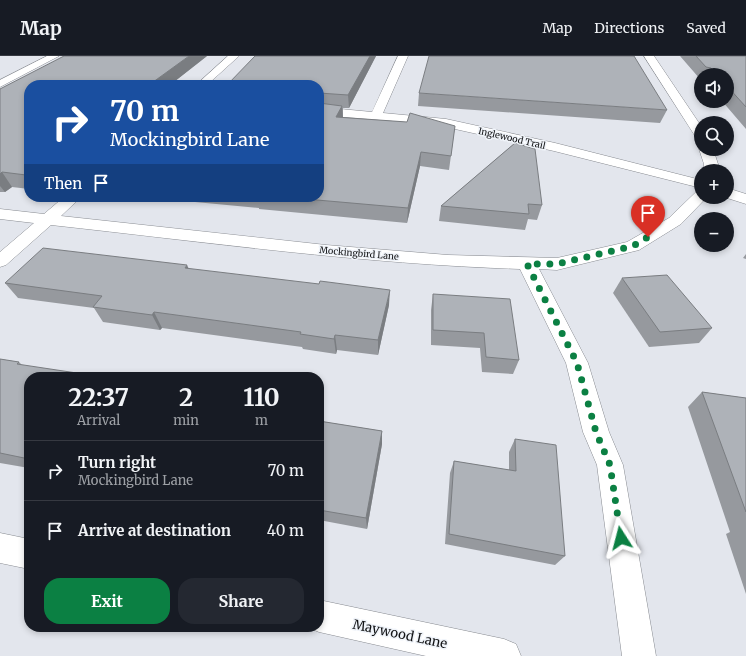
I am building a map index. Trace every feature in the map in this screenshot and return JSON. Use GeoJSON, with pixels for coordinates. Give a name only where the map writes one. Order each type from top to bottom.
{"type":"FeatureCollection","features":[{"type":"Feature","properties":{"kind":"street"},"geometry":{"type":"LineString","coordinates":[[0,84],[54,56]]}},
{"type":"Feature","properties":{"kind":"street"},"geometry":{"type":"LineString","coordinates":[[207,80],[234,56]]}},
{"type":"Feature","properties":{"kind":"street"},"geometry":{"type":"LineString","coordinates":[[376,116],[403,56]]}},
{"type":"Feature","properties":{"kind":"street"},"geometry":{"type":"LineString","coordinates":[[649,56],[694,125]]}},
{"type":"Feature","properties":{"kind":"street","name":"Inglewood Trail"},"geometry":{"type":"LineString","coordinates":[[324,111],[446,123],[555,147],[694,182]]}},
{"type":"Feature","properties":{"kind":"street"},"geometry":{"type":"LineString","coordinates":[[734,195],[746,199]]}},
{"type":"Feature","properties":{"kind":"street"},"geometry":{"type":"LineString","coordinates":[[0,261],[67,202]]}},
{"type":"Feature","properties":{"kind":"street","name":"Mockingbird Lane"},"geometry":{"type":"LineString","coordinates":[[0,214],[326,250],[448,261],[557,264],[633,246],[675,221],[694,202]]}},
{"type":"Feature","properties":{"kind":"street"},"geometry":{"type":"LineString","coordinates":[[527,264],[577,363],[596,432],[610,465],[639,656]]}},
{"type":"Feature","properties":{"kind":"street"},"geometry":{"type":"LineString","coordinates":[[0,548],[24,553]]}},
{"type":"Feature","properties":{"kind":"street","name":"Maywood Lane"},"geometry":{"type":"LineString","coordinates":[[324,617],[504,656]]}},
{"type":"Feature","properties":{"kind":"building"},"geometry":{"type":"Polygon","coordinates":[[[64,56],[189,56],[156,80],[24,80],[24,175],[2,172],[0,174],[0,89],[64,56]]]}},
{"type":"Feature","properties":{"kind":"building"},"geometry":{"type":"Polygon","coordinates":[[[255,56],[370,56],[348,95],[324,93],[324,80],[232,80],[255,56]]]}},
{"type":"Feature","properties":{"kind":"building"},"geometry":{"type":"Polygon","coordinates":[[[429,56],[634,56],[667,110],[419,93],[429,56]]]}},
{"type":"Feature","properties":{"kind":"building"},"geometry":{"type":"Polygon","coordinates":[[[696,56],[746,56],[746,107],[734,94],[734,68],[706,67],[696,56]]]}},
{"type":"Feature","properties":{"kind":"building"},"geometry":{"type":"Polygon","coordinates":[[[324,104],[342,106],[336,117],[407,122],[410,113],[455,126],[451,156],[421,152],[408,208],[324,201],[324,104]]]}},
{"type":"Feature","properties":{"kind":"building"},"geometry":{"type":"Polygon","coordinates":[[[515,143],[535,149],[542,205],[528,204],[529,214],[441,206],[515,143]]]}},
{"type":"Feature","properties":{"kind":"building"},"geometry":{"type":"Polygon","coordinates":[[[43,248],[187,265],[185,268],[319,284],[320,281],[390,290],[378,340],[335,335],[334,339],[300,334],[301,332],[154,312],[152,315],[93,307],[102,296],[5,283],[43,248]]]}},
{"type":"Feature","properties":{"kind":"building"},"geometry":{"type":"Polygon","coordinates":[[[667,275],[712,328],[660,332],[622,278],[667,275]]]}},
{"type":"Feature","properties":{"kind":"building"},"geometry":{"type":"Polygon","coordinates":[[[433,294],[510,299],[519,360],[486,357],[484,333],[433,330],[433,294]]]}},
{"type":"Feature","properties":{"kind":"building"},"geometry":{"type":"Polygon","coordinates":[[[0,359],[19,362],[17,364],[70,372],[24,372],[24,458],[0,453],[0,359]]]}},
{"type":"Feature","properties":{"kind":"building"},"geometry":{"type":"Polygon","coordinates":[[[702,392],[746,398],[746,512],[702,392]]]}},
{"type":"Feature","properties":{"kind":"building"},"geometry":{"type":"Polygon","coordinates":[[[324,422],[382,431],[366,518],[324,511],[324,422]]]}},
{"type":"Feature","properties":{"kind":"building"},"geometry":{"type":"Polygon","coordinates":[[[515,439],[556,445],[565,556],[449,534],[454,461],[516,471],[515,439]]]}},
{"type":"Feature","properties":{"kind":"route"},"geometry":{"type":"LineString","coordinates":[[621,538],[610,465],[596,432],[577,363],[527,264],[557,264],[633,246],[648,237]]}}]}
